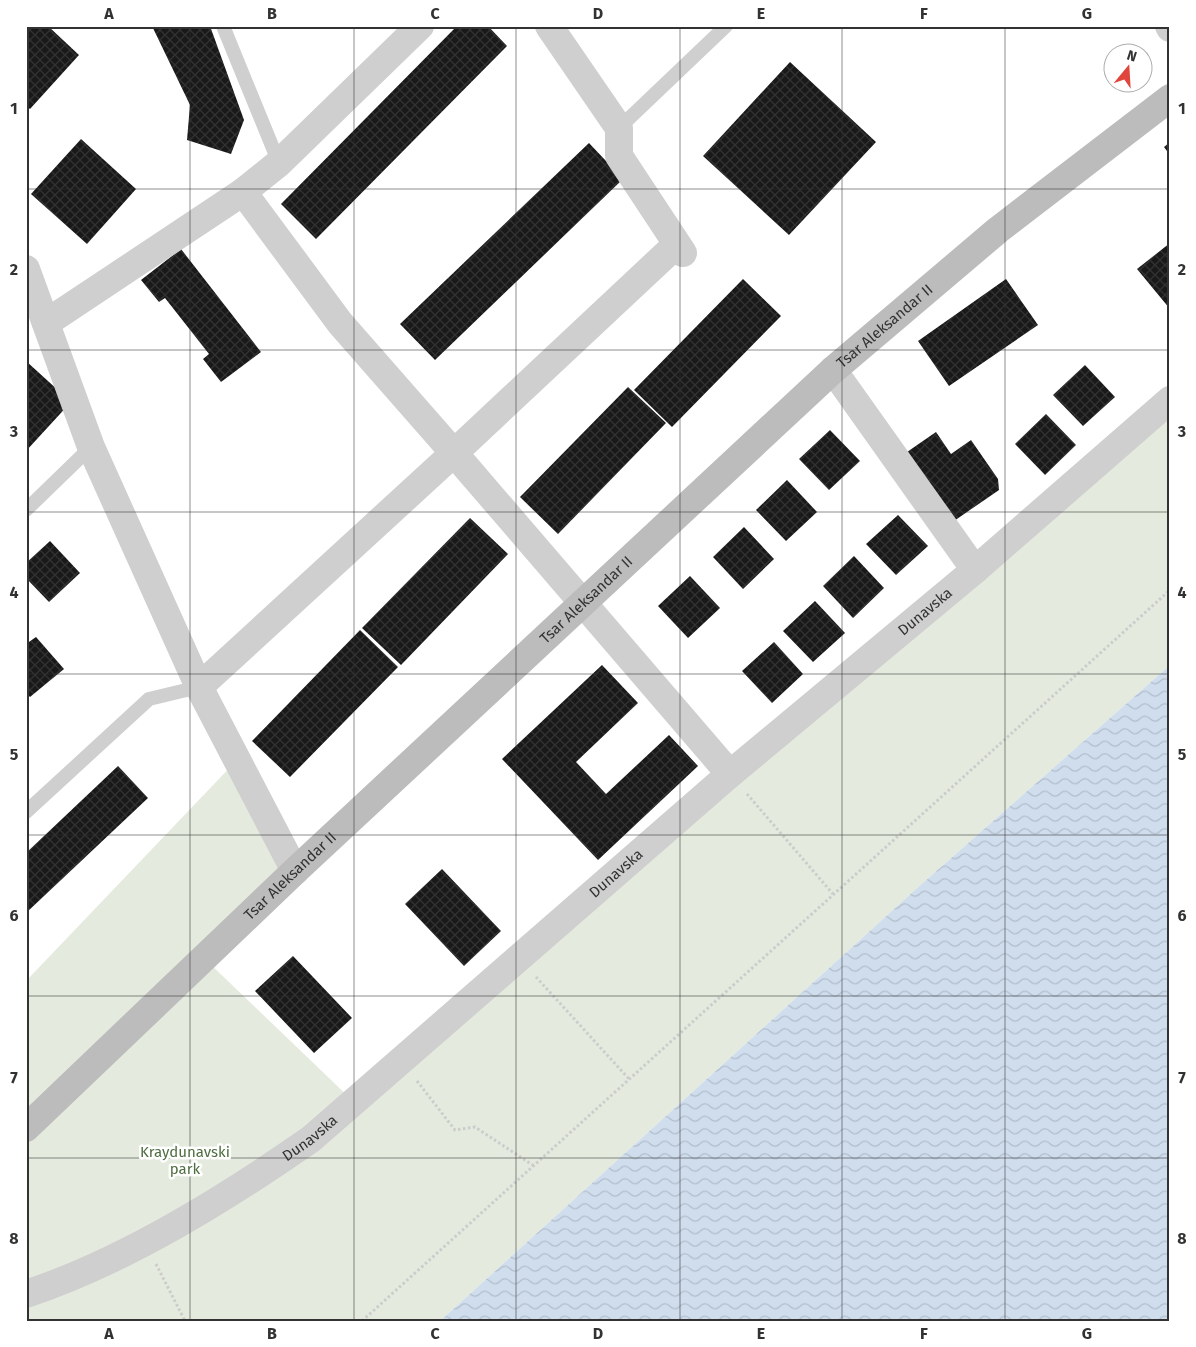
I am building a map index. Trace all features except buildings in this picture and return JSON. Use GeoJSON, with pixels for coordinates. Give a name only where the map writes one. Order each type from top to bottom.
{"type":"FeatureCollection","features":[{"type":"Feature","properties":{"kind":"street"},"geometry":{"type":"LineString","coordinates":[[46,323],[243,192],[279,162],[420,26]]}},
{"type":"Feature","properties":{"kind":"street"},"geometry":{"type":"LineString","coordinates":[[199,687],[679,249],[619,156],[618,128],[549,26]]}},
{"type":"Feature","properties":{"kind":"street","name":"Tsar Aleksandar II"},"geometry":{"type":"LineString","coordinates":[[26,1128],[295,871],[833,370],[998,230],[1170,98]]}},
{"type":"Feature","properties":{"kind":"street"},"geometry":{"type":"LineString","coordinates":[[243,192],[340,323],[584,602],[730,774]]}},
{"type":"Feature","properties":{"kind":"street"},"geometry":{"type":"LineString","coordinates":[[26,269],[92,447],[199,687],[295,871]]}},
{"type":"Feature","properties":{"kind":"street"},"geometry":{"type":"LineString","coordinates":[[833,370],[975,570]]}},
{"type":"Feature","properties":{"kind":"street","name":"Dunavska"},"geometry":{"type":"LineString","coordinates":[[26,1294],[49,1286],[143,1242],[253,1180],[310,1140],[730,774],[975,570],[1170,400]]}},
{"type":"Feature","properties":{"kind":"lane"},"geometry":{"type":"LineString","coordinates":[[223,26],[279,162]]}},
{"type":"Feature","properties":{"kind":"lane"},"geometry":{"type":"LineString","coordinates":[[618,128],[726,26]]}},
{"type":"Feature","properties":{"kind":"lane"},"geometry":{"type":"LineString","coordinates":[[26,510],[92,447]]}},
{"type":"Feature","properties":{"kind":"lane"},"geometry":{"type":"LineString","coordinates":[[26,812],[149,699],[199,687]]}},
{"type":"Feature","properties":{"kind":"path"},"geometry":{"type":"LineString","coordinates":[[362,1321],[1170,590]]}},
{"type":"Feature","properties":{"kind":"path"},"geometry":{"type":"LineString","coordinates":[[730,774],[834,894]]}},
{"type":"Feature","properties":{"kind":"path"},"geometry":{"type":"LineString","coordinates":[[519,958],[630,1080]]}},
{"type":"Feature","properties":{"kind":"path"},"geometry":{"type":"LineString","coordinates":[[401,1061],[455,1130],[475,1127],[534,1166]]}},
{"type":"Feature","properties":{"kind":"path"},"geometry":{"type":"LineString","coordinates":[[143,1242],[169,1285],[185,1321]]}},
{"type":"Feature","properties":{"kind":"green space","name":"Kraydunavski park"},"geometry":{"type":"Polygon","coordinates":[[[1170,400],[1170,665],[916,889],[440,1321],[26,1321],[26,981],[237,760],[295,871],[204,958],[354,1102],[1170,400]]]}},
{"type":"Feature","properties":{"kind":"water"},"geometry":{"type":"Polygon","coordinates":[[[1170,665],[1170,1321],[440,1321],[916,889],[1170,665]]]}}]}
